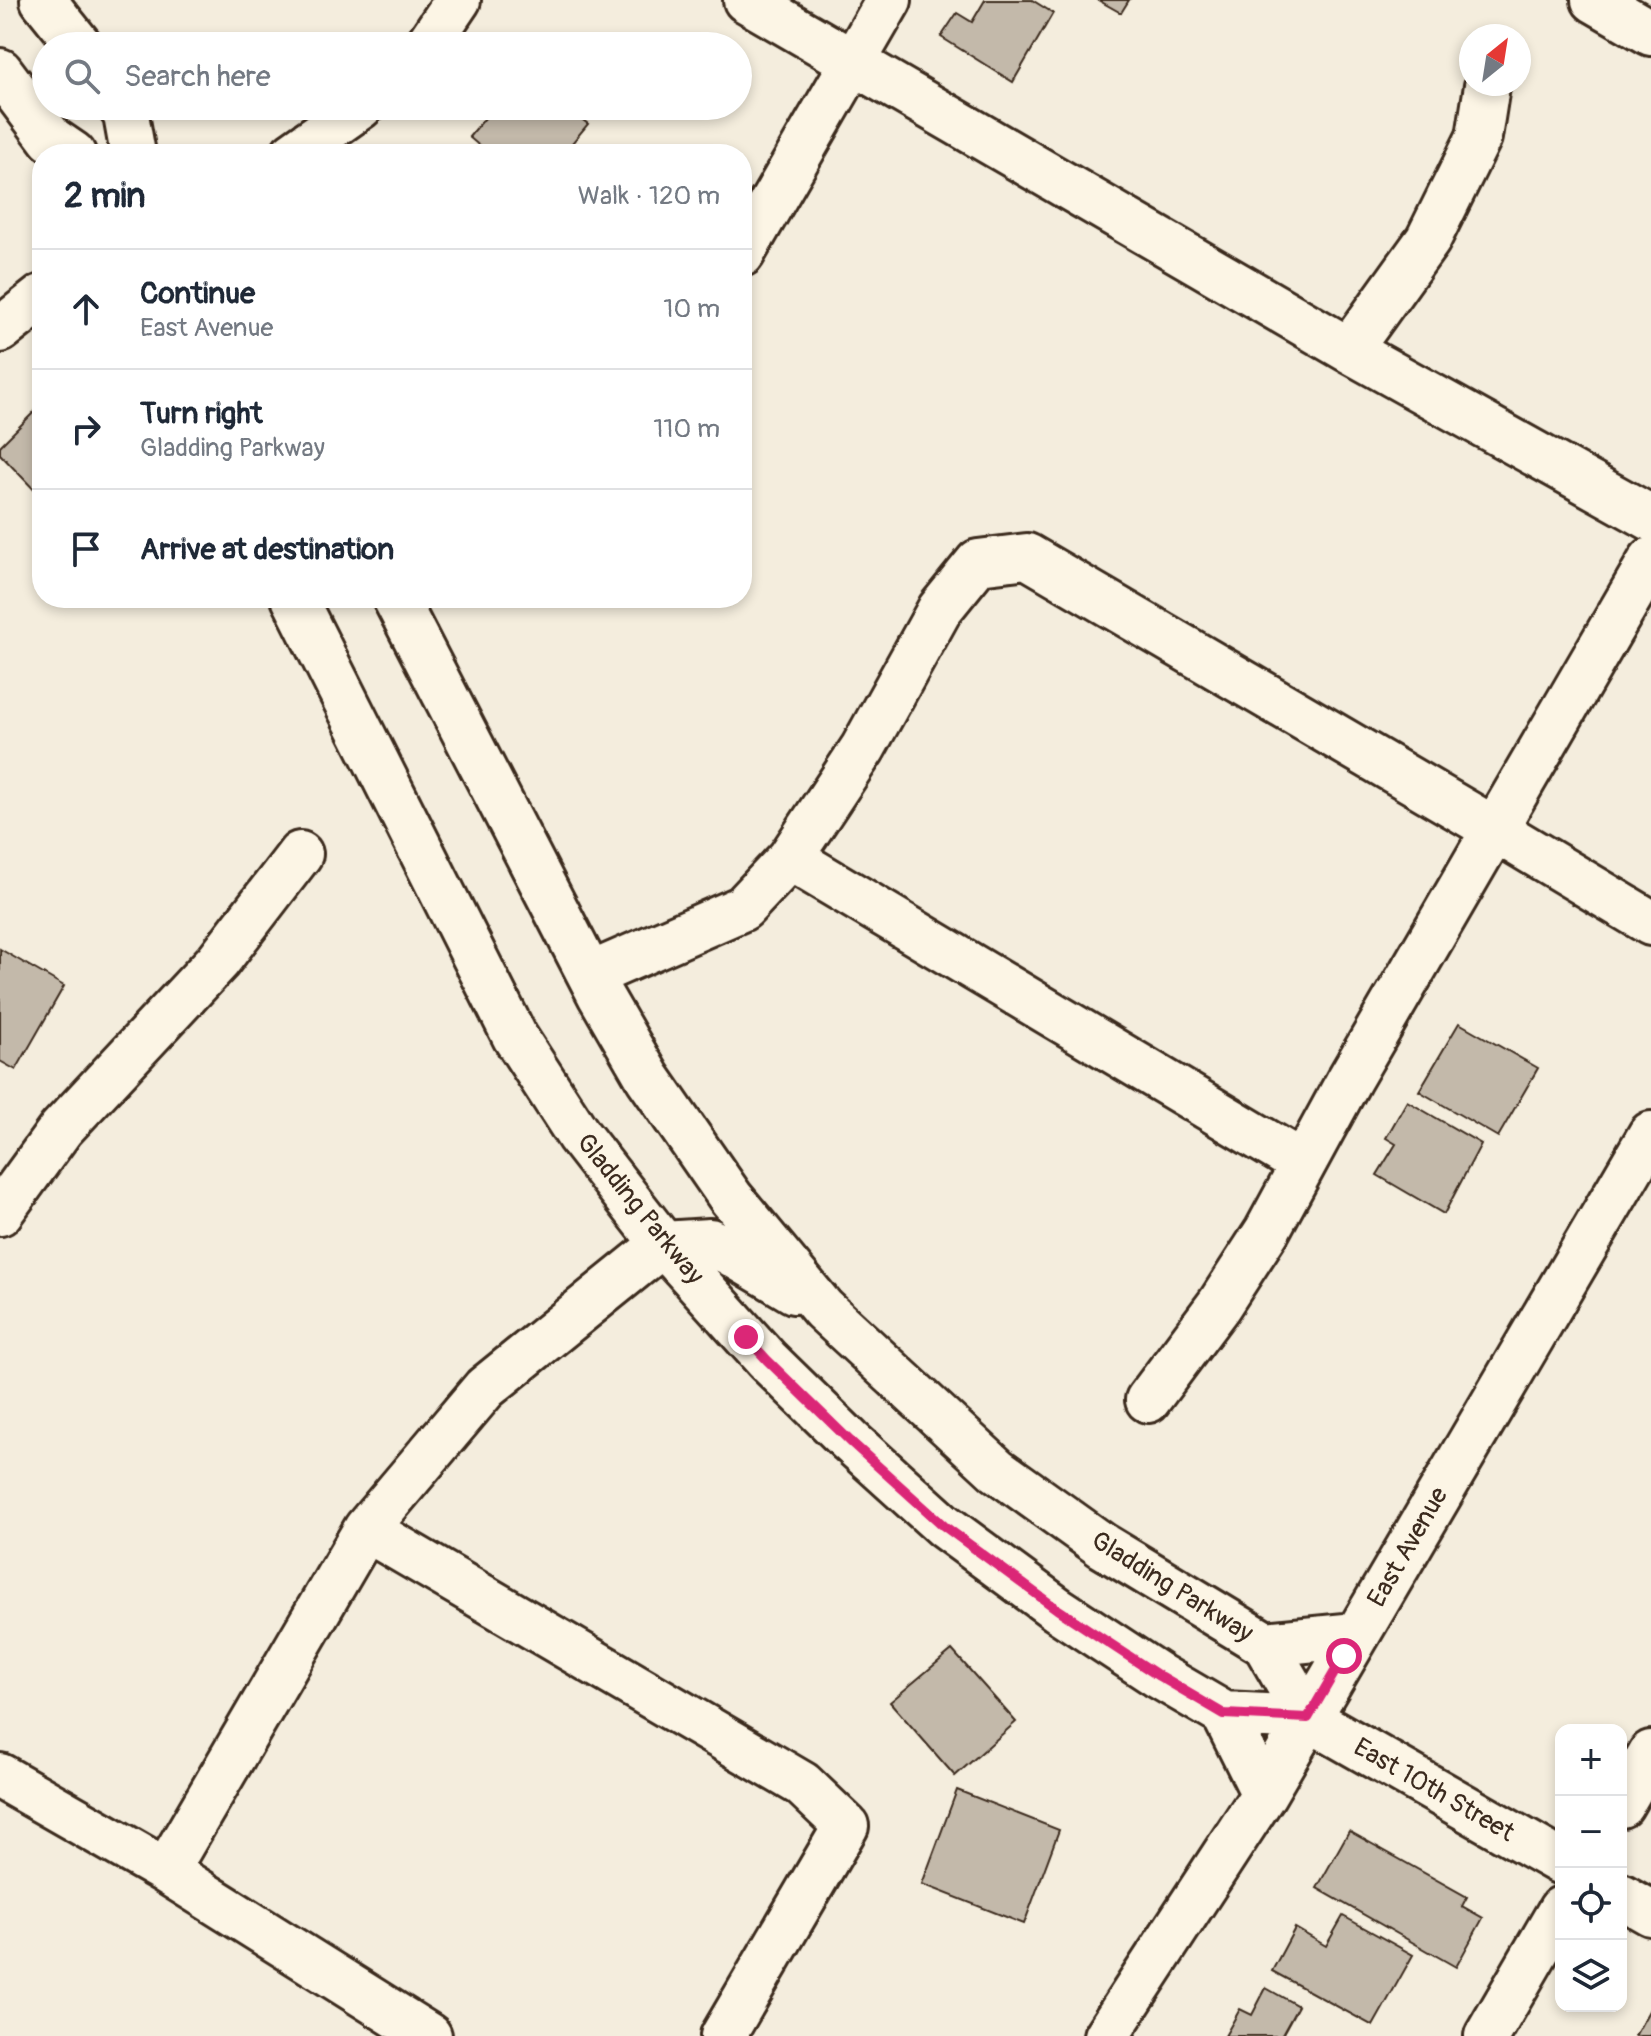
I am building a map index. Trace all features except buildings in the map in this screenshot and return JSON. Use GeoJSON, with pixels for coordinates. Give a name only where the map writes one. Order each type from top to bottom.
{"type":"FeatureCollection","features":[{"type":"Feature","properties":{"kind":"street"},"geometry":{"type":"LineString","coordinates":[[43,0],[69,32]]}},
{"type":"Feature","properties":{"kind":"street"},"geometry":{"type":"LineString","coordinates":[[436,32],[458,0]]}},
{"type":"Feature","properties":{"kind":"street"},"geometry":{"type":"LineString","coordinates":[[746,0],[1349,350],[1651,518]]}},
{"type":"Feature","properties":{"kind":"street"},"geometry":{"type":"LineString","coordinates":[[752,237],[889,0]]}},
{"type":"Feature","properties":{"kind":"street"},"geometry":{"type":"LineString","coordinates":[[1594,0],[1651,33]]}},
{"type":"Feature","properties":{"kind":"street"},"geometry":{"type":"LineString","coordinates":[[0,71],[32,114]]}},
{"type":"Feature","properties":{"kind":"street"},"geometry":{"type":"LineString","coordinates":[[1349,350],[1428,240],[1479,137],[1485,96]]}},
{"type":"Feature","properties":{"kind":"street"},"geometry":{"type":"LineString","coordinates":[[37,120],[58,144]]}},
{"type":"Feature","properties":{"kind":"street"},"geometry":{"type":"LineString","coordinates":[[127,120],[131,144]]}},
{"type":"Feature","properties":{"kind":"street"},"geometry":{"type":"LineString","coordinates":[[307,144],[341,120]]}},
{"type":"Feature","properties":{"kind":"street"},"geometry":{"type":"LineString","coordinates":[[0,330],[32,305]]}},
{"type":"Feature","properties":{"kind":"street"},"geometry":{"type":"LineString","coordinates":[[590,975],[743,908],[790,858],[863,748],[940,609],[978,562],[1027,556],[1651,923]]}},
{"type":"Feature","properties":{"kind":"street"},"geometry":{"type":"LineString","coordinates":[[1148,1400],[1219,1305],[1267,1231],[1349,1080],[1651,560]]}},
{"type":"Feature","properties":{"kind":"street","name":"Gladding Parkway"},"geometry":{"type":"LineString","coordinates":[[299,608],[515,1037],[579,1136],[663,1244],[767,1360],[944,1526],[1057,1609],[1159,1676],[1224,1714],[1308,1718]]}},
{"type":"Feature","properties":{"kind":"street","name":"Gladding Parkway"},"geometry":{"type":"LineString","coordinates":[[400,608],[590,975],[648,1078],[731,1198],[823,1309],[997,1470],[1103,1546],[1265,1644],[1308,1718]]}},
{"type":"Feature","properties":{"kind":"street"},"geometry":{"type":"LineString","coordinates":[[0,1213],[61,1129],[218,961],[300,854]]}},
{"type":"Feature","properties":{"kind":"street"},"geometry":{"type":"LineString","coordinates":[[790,858],[1303,1164]]}},
{"type":"Feature","properties":{"kind":"street","name":"East Avenue"},"geometry":{"type":"LineString","coordinates":[[1106,2036],[1264,1794],[1651,1134]]}},
{"type":"Feature","properties":{"kind":"street"},"geometry":{"type":"LineString","coordinates":[[166,1871],[366,1529],[485,1388],[663,1244],[710,1241],[823,1309]]}},
{"type":"Feature","properties":{"kind":"street"},"geometry":{"type":"LineString","coordinates":[[366,1529],[802,1784],[846,1826],[723,2036]]}},
{"type":"Feature","properties":{"kind":"street"},"geometry":{"type":"LineString","coordinates":[[1265,1644],[1356,1635]]}},
{"type":"Feature","properties":{"kind":"street"},"geometry":{"type":"LineString","coordinates":[[1224,1714],[1264,1794]]}},
{"type":"Feature","properties":{"kind":"street","name":"East 10th Street"},"geometry":{"type":"LineString","coordinates":[[1308,1718],[1555,1859]]}},
{"type":"Feature","properties":{"kind":"street"},"geometry":{"type":"LineString","coordinates":[[1626,1796],[1651,1753]]}},
{"type":"Feature","properties":{"kind":"street"},"geometry":{"type":"LineString","coordinates":[[0,1776],[166,1871],[429,2036]]}},
{"type":"Feature","properties":{"kind":"street"},"geometry":{"type":"LineString","coordinates":[[1627,1899],[1651,1913]]}},
{"type":"Feature","properties":{"kind":"street"},"geometry":{"type":"LineString","coordinates":[[1487,2036],[1555,1919]]}},
{"type":"Feature","properties":{"kind":"route"},"geometry":{"type":"LineString","coordinates":[[746,1337],[850,1441],[944,1526],[1057,1609],[1159,1676],[1224,1714],[1308,1718],[1344,1656]]}}]}
